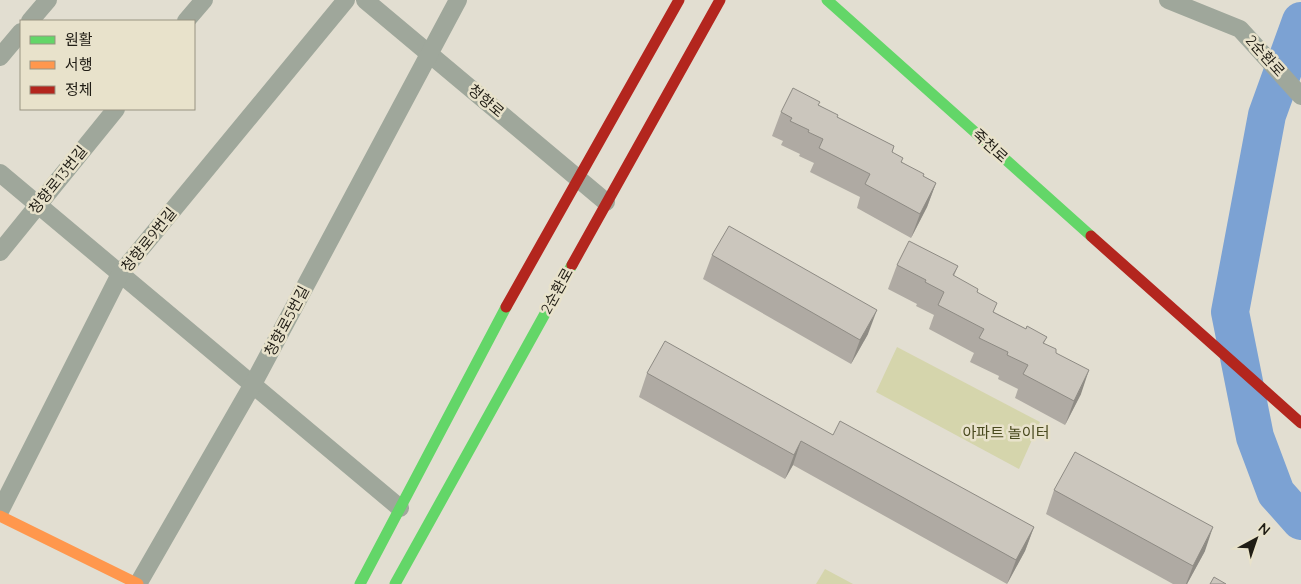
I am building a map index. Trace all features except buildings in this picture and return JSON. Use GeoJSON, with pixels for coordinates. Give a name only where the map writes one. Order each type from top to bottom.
{"type":"FeatureCollection","features":[{"type":"Feature","properties":{"kind":"main road"},"geometry":{"type":"LineString","coordinates":[[360,584],[504,312],[679,0]]}},
{"type":"Feature","properties":{"kind":"main road","name":"2순환로"},"geometry":{"type":"LineString","coordinates":[[396,584],[606,202],[720,0]]}},
{"type":"Feature","properties":{"kind":"main road","name":"죽천로"},"geometry":{"type":"LineString","coordinates":[[827,0],[1301,423]]}},
{"type":"Feature","properties":{"kind":"main road"},"geometry":{"type":"LineString","coordinates":[[0,516],[138,584]]}},
{"type":"Feature","properties":{"kind":"street"},"geometry":{"type":"LineString","coordinates":[[31,20],[48,0]]}},
{"type":"Feature","properties":{"kind":"street"},"geometry":{"type":"LineString","coordinates":[[187,20],[204,0]]}},
{"type":"Feature","properties":{"kind":"street","name":"청향로9번길"},"geometry":{"type":"LineString","coordinates":[[0,511],[120,274],[346,0]]}},
{"type":"Feature","properties":{"kind":"street","name":"청향로"},"geometry":{"type":"LineString","coordinates":[[365,0],[606,202]]}},
{"type":"Feature","properties":{"kind":"street","name":"청향로5번길"},"geometry":{"type":"LineString","coordinates":[[138,584],[253,384],[458,0]]}},
{"type":"Feature","properties":{"kind":"street","name":"2순환로"},"geometry":{"type":"LineString","coordinates":[[1168,0],[1240,29],[1301,96]]}},
{"type":"Feature","properties":{"kind":"street"},"geometry":{"type":"LineString","coordinates":[[0,57],[20,33]]}},
{"type":"Feature","properties":{"kind":"street","name":"청향로13번길"},"geometry":{"type":"LineString","coordinates":[[0,252],[115,110]]}},
{"type":"Feature","properties":{"kind":"street"},"geometry":{"type":"LineString","coordinates":[[0,173],[400,508]]}},
{"type":"Feature","properties":{"kind":"green space","name":"아파트 놀이터"},"geometry":{"type":"Polygon","coordinates":[[[897,347],[1040,422],[1019,469],[876,392],[897,347]]]}},
{"type":"Feature","properties":{"kind":"green space"},"geometry":{"type":"Polygon","coordinates":[[[825,569],[853,584],[816,584],[825,569]]]}},
{"type":"Feature","properties":{"kind":"waterway"},"geometry":{"type":"LineString","coordinates":[[1301,21],[1267,115],[1230,312],[1255,437],[1276,493],[1301,521]]}},
{"type":"Feature","properties":{"kind":"traffic: fast"},"geometry":{"type":"LineString","coordinates":[[827,0],[1091,236]]}},
{"type":"Feature","properties":{"kind":"traffic: fast"},"geometry":{"type":"LineString","coordinates":[[395,584],[572,265]]}},
{"type":"Feature","properties":{"kind":"traffic: fast"},"geometry":{"type":"LineString","coordinates":[[360,584],[506,307]]}},
{"type":"Feature","properties":{"kind":"traffic: slow"},"geometry":{"type":"LineString","coordinates":[[0,516],[138,584]]}},
{"type":"Feature","properties":{"kind":"traffic: jam"},"geometry":{"type":"LineString","coordinates":[[506,307],[679,0]]}},
{"type":"Feature","properties":{"kind":"traffic: jam"},"geometry":{"type":"LineString","coordinates":[[572,265],[720,0]]}},
{"type":"Feature","properties":{"kind":"traffic: jam"},"geometry":{"type":"LineString","coordinates":[[1091,236],[1301,423]]}}]}
